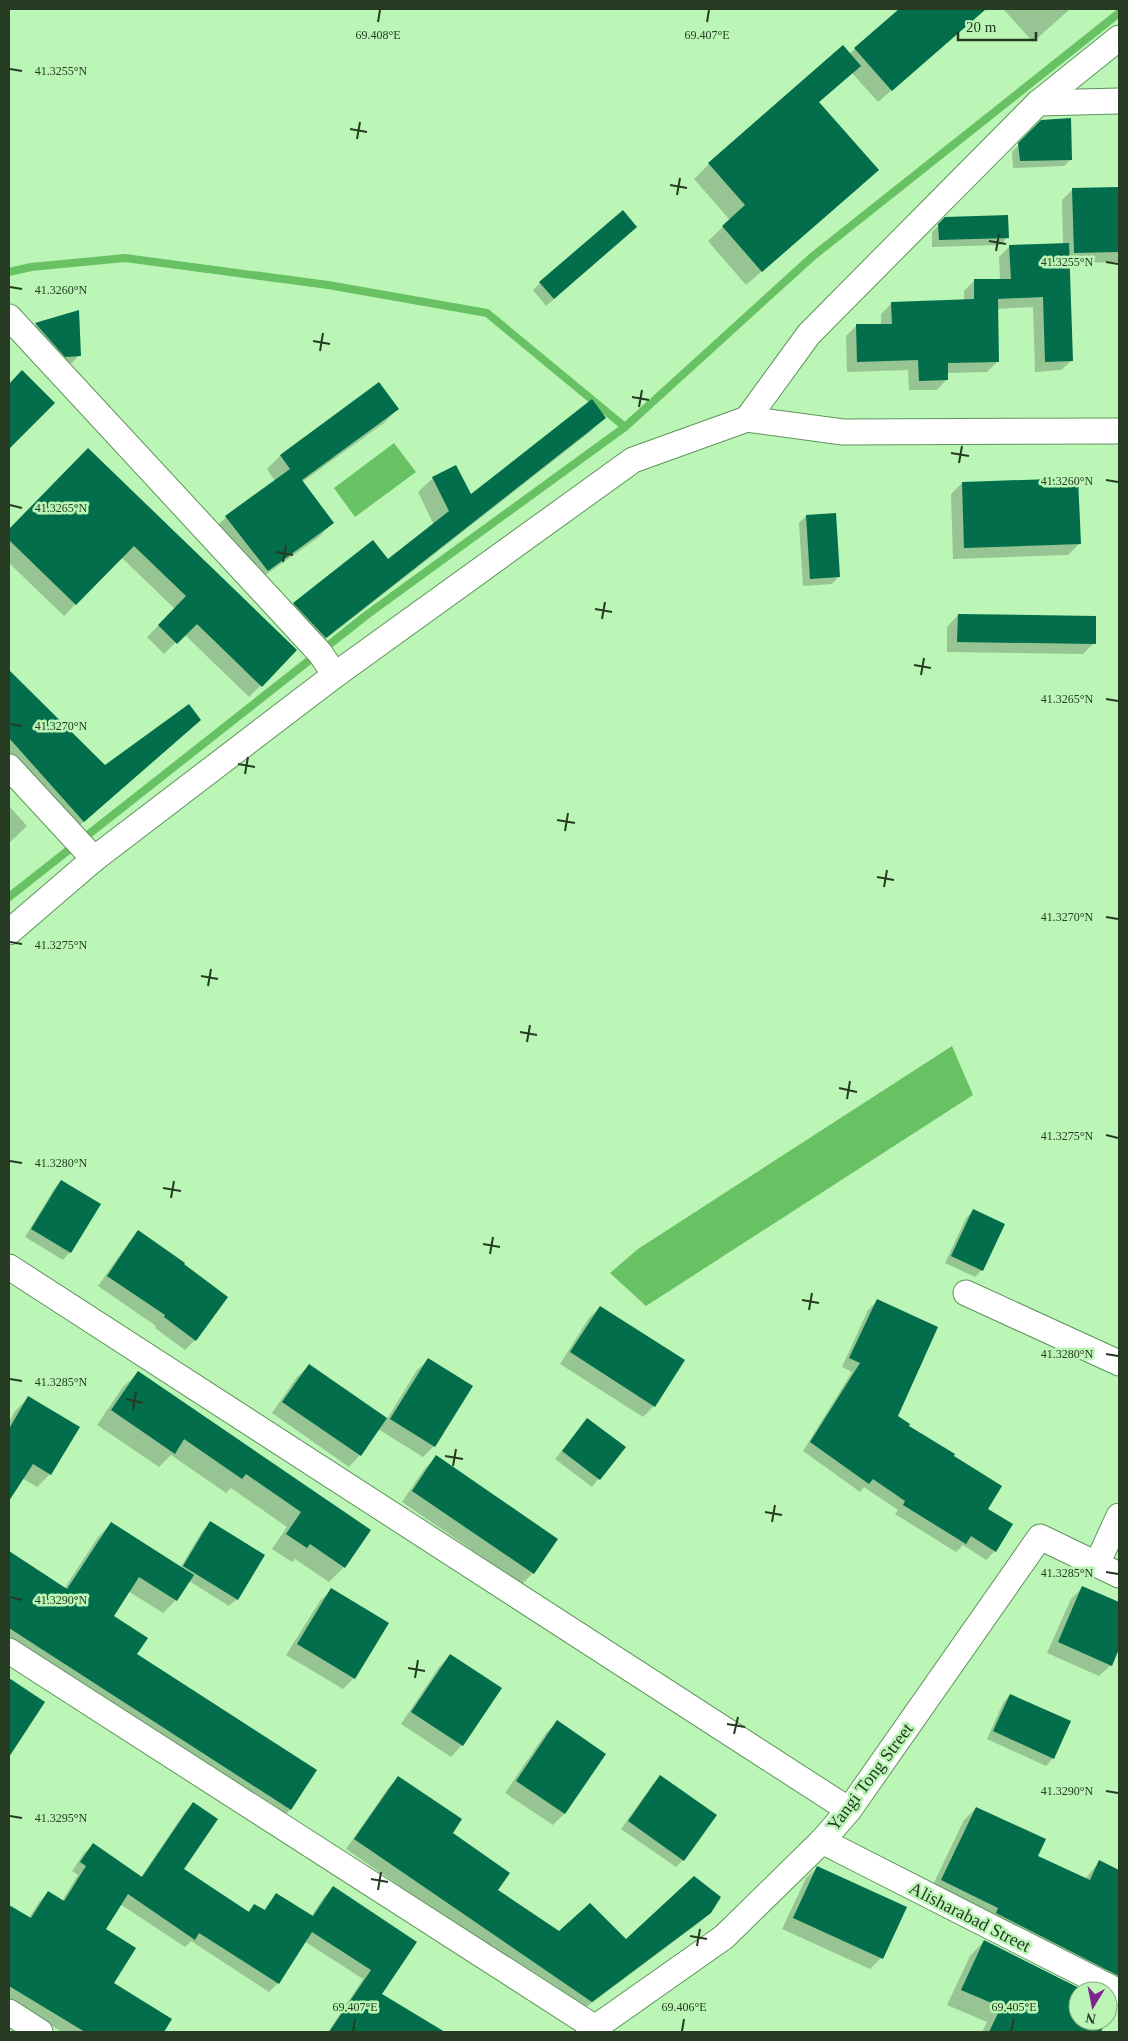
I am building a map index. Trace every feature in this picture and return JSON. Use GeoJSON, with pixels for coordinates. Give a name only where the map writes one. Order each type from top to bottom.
{"type":"FeatureCollection","features":[{"type":"Feature","properties":{"kind":"street"},"geometry":{"type":"LineString","coordinates":[[747,419],[810,334],[1038,103],[1119,38]]}},
{"type":"Feature","properties":{"kind":"street"},"geometry":{"type":"LineString","coordinates":[[1038,103],[1119,101]]}},
{"type":"Feature","properties":{"kind":"street"},"geometry":{"type":"LineString","coordinates":[[9,317],[320,653],[335,676]]}},
{"type":"Feature","properties":{"kind":"street"},"geometry":{"type":"LineString","coordinates":[[9,932],[83,847],[335,676],[633,460],[747,419],[843,432],[1119,431]]}},
{"type":"Feature","properties":{"kind":"street"},"geometry":{"type":"LineString","coordinates":[[9,767],[83,847]]}},
{"type":"Feature","properties":{"kind":"street"},"geometry":{"type":"LineString","coordinates":[[9,1267],[849,1810]]}},
{"type":"Feature","properties":{"kind":"street"},"geometry":{"type":"LineString","coordinates":[[966,1293],[1119,1363]]}},
{"type":"Feature","properties":{"kind":"street"},"geometry":{"type":"LineString","coordinates":[[1097,1564],[1119,1516]]}},
{"type":"Feature","properties":{"kind":"street","name":"Yangi Tong Street"},"geometry":{"type":"LineString","coordinates":[[592,2030],[724,1937],[822,1841],[849,1810],[1040,1537],[1119,1575]]}},
{"type":"Feature","properties":{"kind":"street"},"geometry":{"type":"LineString","coordinates":[[9,1651],[592,2030]]}},
{"type":"Feature","properties":{"kind":"street","name":"Alisharabad Street"},"geometry":{"type":"LineString","coordinates":[[822,1841],[1119,1992]]}},
{"type":"Feature","properties":{"kind":"street"},"geometry":{"type":"LineString","coordinates":[[9,2012],[40,2032]]}},
{"type":"Feature","properties":{"kind":"shaded area"},"geometry":{"type":"Polygon","coordinates":[[[394,443],[416,472],[355,517],[334,488],[394,443]]]}},
{"type":"Feature","properties":{"kind":"shaded area"},"geometry":{"type":"Polygon","coordinates":[[[952,1046],[973,1095],[646,1306],[610,1273],[638,1249],[952,1046]]]}},
{"type":"Feature","properties":{"kind":"building"},"geometry":{"type":"Polygon","coordinates":[[[899,9],[986,9],[892,91],[854,48],[899,9]]]}},
{"type":"Feature","properties":{"kind":"building"},"geometry":{"type":"Polygon","coordinates":[[[843,45],[861,66],[819,102],[879,170],[762,272],[722,226],[745,205],[708,163],[843,45]]]}},
{"type":"Feature","properties":{"kind":"building"},"geometry":{"type":"Polygon","coordinates":[[[1071,118],[1072,160],[1020,161],[1018,143],[1041,120],[1071,118]]]}},
{"type":"Feature","properties":{"kind":"building"},"geometry":{"type":"Polygon","coordinates":[[[1119,187],[1119,252],[1074,253],[1072,188],[1119,187]]]}},
{"type":"Feature","properties":{"kind":"building"},"geometry":{"type":"Polygon","coordinates":[[[623,210],[637,227],[554,299],[539,282],[623,210]]]}},
{"type":"Feature","properties":{"kind":"building"},"geometry":{"type":"Polygon","coordinates":[[[1008,215],[1009,238],[939,240],[938,224],[945,217],[1008,215]]]}},
{"type":"Feature","properties":{"kind":"building"},"geometry":{"type":"Polygon","coordinates":[[[1069,243],[1073,361],[1045,362],[1043,297],[998,299],[999,362],[948,363],[948,380],[919,381],[918,360],[857,362],[856,324],[892,324],[891,302],[974,299],[974,279],[1011,279],[1009,245],[1069,243]]]}},
{"type":"Feature","properties":{"kind":"building"},"geometry":{"type":"Polygon","coordinates":[[[79,310],[81,356],[65,357],[35,323],[79,310]]]}},
{"type":"Feature","properties":{"kind":"building"},"geometry":{"type":"Polygon","coordinates":[[[22,370],[55,403],[9,449],[9,384],[22,370]]]}},
{"type":"Feature","properties":{"kind":"building"},"geometry":{"type":"Polygon","coordinates":[[[379,382],[399,409],[302,480],[334,523],[268,571],[225,516],[290,469],[280,455],[379,382]]]}},
{"type":"Feature","properties":{"kind":"building"},"geometry":{"type":"Polygon","coordinates":[[[592,399],[606,418],[326,638],[293,603],[373,540],[388,559],[449,511],[432,477],[456,465],[471,494],[592,399]]]}},
{"type":"Feature","properties":{"kind":"building"},"geometry":{"type":"Polygon","coordinates":[[[88,448],[297,650],[262,687],[197,624],[177,644],[158,625],[186,596],[134,546],[76,605],[9,540],[9,529],[88,448]]]}},
{"type":"Feature","properties":{"kind":"building"},"geometry":{"type":"Polygon","coordinates":[[[1078,478],[1081,544],[964,548],[962,482],[1078,478]]]}},
{"type":"Feature","properties":{"kind":"building"},"geometry":{"type":"Polygon","coordinates":[[[836,513],[840,577],[810,579],[806,515],[836,513]]]}},
{"type":"Feature","properties":{"kind":"building"},"geometry":{"type":"Polygon","coordinates":[[[958,614],[1096,616],[1096,644],[957,642],[958,614]]]}},
{"type":"Feature","properties":{"kind":"building"},"geometry":{"type":"Polygon","coordinates":[[[9,670],[105,765],[189,704],[201,720],[84,822],[9,738],[9,670]]]}},
{"type":"Feature","properties":{"kind":"building"},"geometry":{"type":"Polygon","coordinates":[[[61,1180],[101,1204],[71,1253],[31,1229],[61,1180]]]}},
{"type":"Feature","properties":{"kind":"building"},"geometry":{"type":"Polygon","coordinates":[[[973,1209],[1005,1224],[983,1271],[951,1256],[973,1209]]]}},
{"type":"Feature","properties":{"kind":"building"},"geometry":{"type":"Polygon","coordinates":[[[138,1230],[185,1263],[228,1297],[196,1341],[164,1317],[165,1315],[107,1276],[138,1230]]]}},
{"type":"Feature","properties":{"kind":"building"},"geometry":{"type":"Polygon","coordinates":[[[877,1299],[938,1327],[898,1416],[910,1424],[909,1426],[1002,1486],[988,1509],[1013,1524],[996,1552],[971,1536],[966,1544],[903,1505],[905,1501],[873,1479],[869,1484],[810,1442],[860,1363],[849,1358],[877,1299]]]}},
{"type":"Feature","properties":{"kind":"building"},"geometry":{"type":"Polygon","coordinates":[[[600,1306],[685,1360],[655,1407],[570,1352],[600,1306]]]}},
{"type":"Feature","properties":{"kind":"building"},"geometry":{"type":"Polygon","coordinates":[[[428,1358],[473,1386],[435,1447],[390,1419],[428,1358]]]}},
{"type":"Feature","properties":{"kind":"building"},"geometry":{"type":"Polygon","coordinates":[[[309,1364],[387,1418],[361,1456],[282,1402],[309,1364]]]}},
{"type":"Feature","properties":{"kind":"building"},"geometry":{"type":"Polygon","coordinates":[[[138,1371],[371,1530],[345,1568],[310,1544],[307,1548],[286,1534],[301,1512],[246,1474],[242,1479],[184,1439],[175,1454],[111,1410],[138,1371]]]}},
{"type":"Feature","properties":{"kind":"building"},"geometry":{"type":"Polygon","coordinates":[[[28,1396],[80,1427],[51,1475],[33,1464],[9,1501],[9,1429],[28,1396]]]}},
{"type":"Feature","properties":{"kind":"building"},"geometry":{"type":"Polygon","coordinates":[[[587,1418],[626,1447],[600,1480],[562,1451],[587,1418]]]}},
{"type":"Feature","properties":{"kind":"building"},"geometry":{"type":"Polygon","coordinates":[[[436,1455],[558,1539],[534,1574],[412,1491],[436,1455]]]}},
{"type":"Feature","properties":{"kind":"building"},"geometry":{"type":"Polygon","coordinates":[[[210,1521],[265,1555],[238,1600],[183,1566],[210,1521]]]}},
{"type":"Feature","properties":{"kind":"building"},"geometry":{"type":"Polygon","coordinates":[[[111,1522],[194,1575],[177,1601],[139,1577],[114,1616],[148,1638],[137,1654],[317,1770],[291,1810],[9,1628],[9,1551],[67,1589],[111,1522]]]}},
{"type":"Feature","properties":{"kind":"building"},"geometry":{"type":"Polygon","coordinates":[[[1082,1586],[1119,1602],[1119,1649],[1112,1666],[1058,1642],[1082,1586]]]}},
{"type":"Feature","properties":{"kind":"building"},"geometry":{"type":"Polygon","coordinates":[[[331,1588],[389,1623],[355,1679],[297,1644],[331,1588]]]}},
{"type":"Feature","properties":{"kind":"building"},"geometry":{"type":"Polygon","coordinates":[[[450,1654],[502,1688],[463,1746],[411,1712],[450,1654]]]}},
{"type":"Feature","properties":{"kind":"building"},"geometry":{"type":"Polygon","coordinates":[[[9,1678],[45,1702],[9,1757],[9,1678]]]}},
{"type":"Feature","properties":{"kind":"building"},"geometry":{"type":"Polygon","coordinates":[[[1010,1694],[1071,1721],[1054,1759],[993,1731],[1010,1694]]]}},
{"type":"Feature","properties":{"kind":"building"},"geometry":{"type":"Polygon","coordinates":[[[557,1720],[606,1754],[565,1814],[516,1781],[557,1720]]]}},
{"type":"Feature","properties":{"kind":"building"},"geometry":{"type":"Polygon","coordinates":[[[660,1775],[717,1815],[684,1861],[628,1821],[660,1775]]]}},
{"type":"Feature","properties":{"kind":"building"},"geometry":{"type":"Polygon","coordinates":[[[398,1776],[462,1819],[453,1833],[510,1873],[498,1890],[559,1931],[590,1903],[626,1939],[694,1876],[721,1897],[711,1913],[592,2002],[354,1839],[398,1776]]]}},
{"type":"Feature","properties":{"kind":"building"},"geometry":{"type":"Polygon","coordinates":[[[193,1802],[218,1819],[184,1869],[249,1912],[254,1904],[265,1910],[276,1893],[313,1916],[333,1886],[417,1942],[382,1994],[445,2032],[329,2032],[371,1970],[312,1932],[279,1984],[199,1933],[195,1940],[128,1894],[106,1929],[136,1948],[114,1983],[172,2019],[164,2032],[85,2032],[9,1986],[9,1905],[31,1918],[48,1891],[64,1901],[86,1866],[80,1862],[93,1843],[142,1877],[193,1802]]]}},
{"type":"Feature","properties":{"kind":"building"},"geometry":{"type":"Polygon","coordinates":[[[976,1807],[1046,1839],[1038,1856],[1090,1880],[1099,1860],[1119,1870],[1119,1976],[996,1913],[998,1908],[941,1880],[976,1807]]]}},
{"type":"Feature","properties":{"kind":"building"},"geometry":{"type":"Polygon","coordinates":[[[817,1866],[907,1907],[883,1959],[793,1918],[817,1866]]]}},
{"type":"Feature","properties":{"kind":"building"},"geometry":{"type":"Polygon","coordinates":[[[984,1940],[1068,1982],[1068,2031],[1101,2031],[989,2032],[1001,2007],[961,1990],[984,1940]]]}},
{"type":"Feature","properties":{"kind":"waterway"},"geometry":{"type":"LineString","coordinates":[[9,897],[368,614],[625,427],[812,257],[1119,13]]}},
{"type":"Feature","properties":{"kind":"waterway"},"geometry":{"type":"LineString","coordinates":[[9,272],[31,267],[125,258],[328,285],[487,313],[625,427]]}}]}
